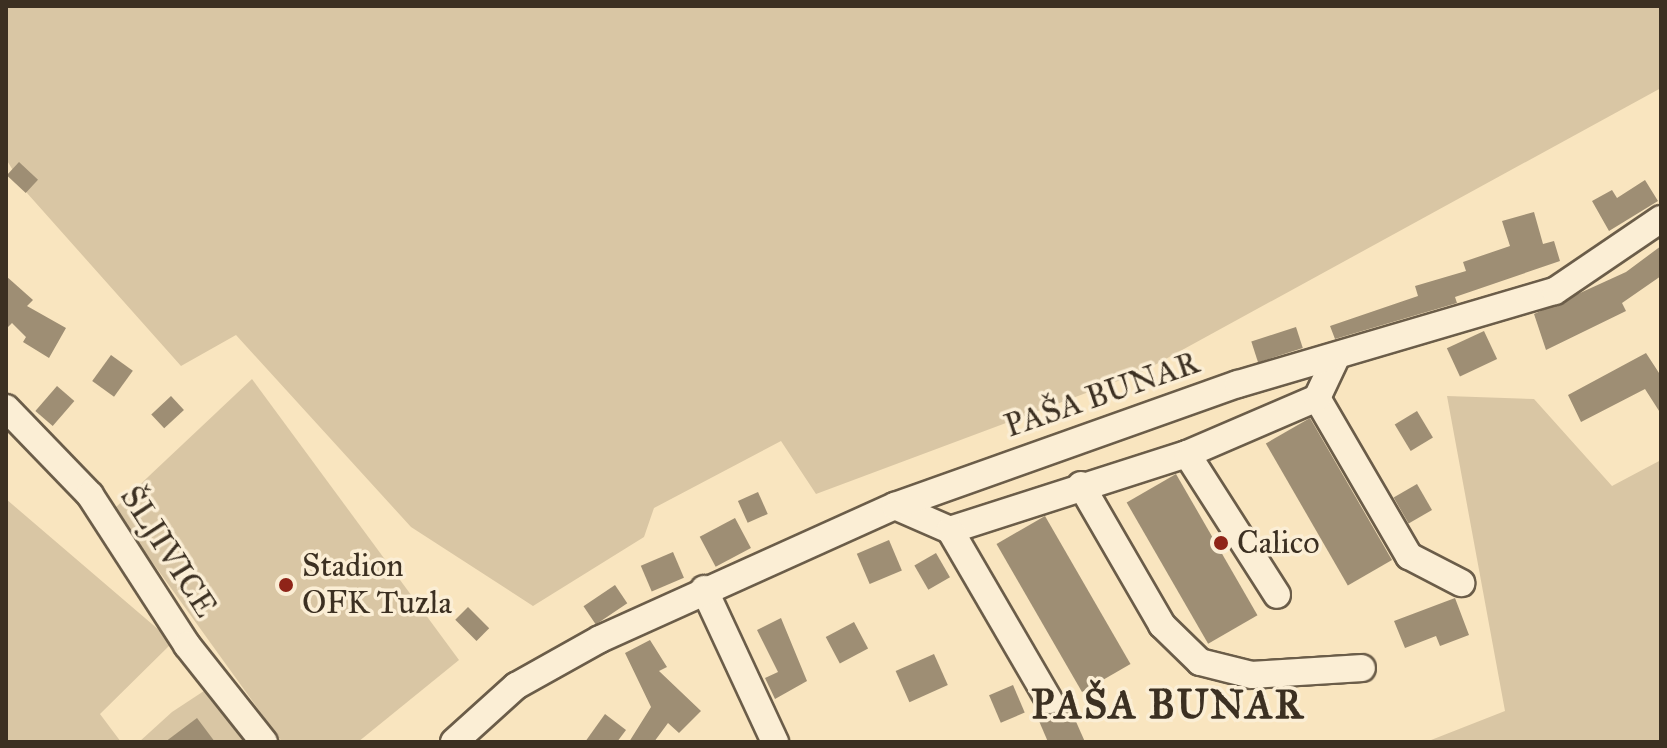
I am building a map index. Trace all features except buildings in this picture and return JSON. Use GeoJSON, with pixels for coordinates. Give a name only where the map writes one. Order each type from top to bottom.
{"type":"FeatureCollection","features":[{"type":"Feature","properties":{"kind":"street","name":"PAŠA BUNAR"},"geometry":{"type":"LineString","coordinates":[[454,742],[516,686],[704,589],[895,506],[1238,384],[1335,360],[1555,291],[1661,219]]}},
{"type":"Feature","properties":{"kind":"street"},"geometry":{"type":"LineString","coordinates":[[950,530],[1081,485],[1187,454],[1317,398],[1335,360]]}},
{"type":"Feature","properties":{"kind":"street"},"geometry":{"type":"LineString","coordinates":[[1317,398],[1409,556],[1461,583]]}},
{"type":"Feature","properties":{"kind":"street","name":"ŠLJIVICE"},"geometry":{"type":"LineString","coordinates":[[6,408],[90,495],[187,645],[264,742]]}},
{"type":"Feature","properties":{"kind":"street"},"geometry":{"type":"LineString","coordinates":[[1187,454],[1277,595]]}},
{"type":"Feature","properties":{"kind":"street"},"geometry":{"type":"LineString","coordinates":[[1081,485],[1162,625],[1200,662],[1252,675],[1362,668]]}},
{"type":"Feature","properties":{"kind":"street"},"geometry":{"type":"LineString","coordinates":[[895,506],[950,530],[1049,700]]}},
{"type":"Feature","properties":{"kind":"street"},"geometry":{"type":"LineString","coordinates":[[704,589],[775,742]]}},
{"type":"Feature","properties":{"kind":"shaded area"},"geometry":{"type":"Polygon","coordinates":[[[6,6],[1661,6],[1661,88],[1142,372],[816,494],[781,441],[654,508],[644,537],[533,606],[411,527],[236,335],[181,366],[27,193],[6,159],[6,6]]]}},
{"type":"Feature","properties":{"kind":"shaded area","name":"Stadion OFK Tuzla"},"geometry":{"type":"Polygon","coordinates":[[[252,379],[459,660],[358,742],[282,742],[114,509],[252,379]]]}},
{"type":"Feature","properties":{"kind":"shaded area"},"geometry":{"type":"Polygon","coordinates":[[[1447,396],[1534,399],[1612,486],[1661,460],[1661,742],[1426,742],[1505,711],[1447,396]]]}},
{"type":"Feature","properties":{"kind":"shaded area"},"geometry":{"type":"Polygon","coordinates":[[[6,499],[173,642],[100,714],[121,742],[6,742],[6,499]]]}},
{"type":"Feature","properties":{"kind":"shaded area"},"geometry":{"type":"Polygon","coordinates":[[[210,687],[251,742],[139,742],[172,712],[210,687]]]}},
{"type":"Feature","properties":{"kind":"place","name":"Calico"},"geometry":{"type":"Point","coordinates":[1221,543]}},
{"type":"Feature","properties":{"kind":"place","name":"Stadion OFK Tuzla"},"geometry":{"type":"Point","coordinates":[286,585]}},
{"type":"Feature","properties":{"kind":"district","name":"PAŠA BUNAR"},"geometry":{"type":"Point","coordinates":[1168,705]}}]}
